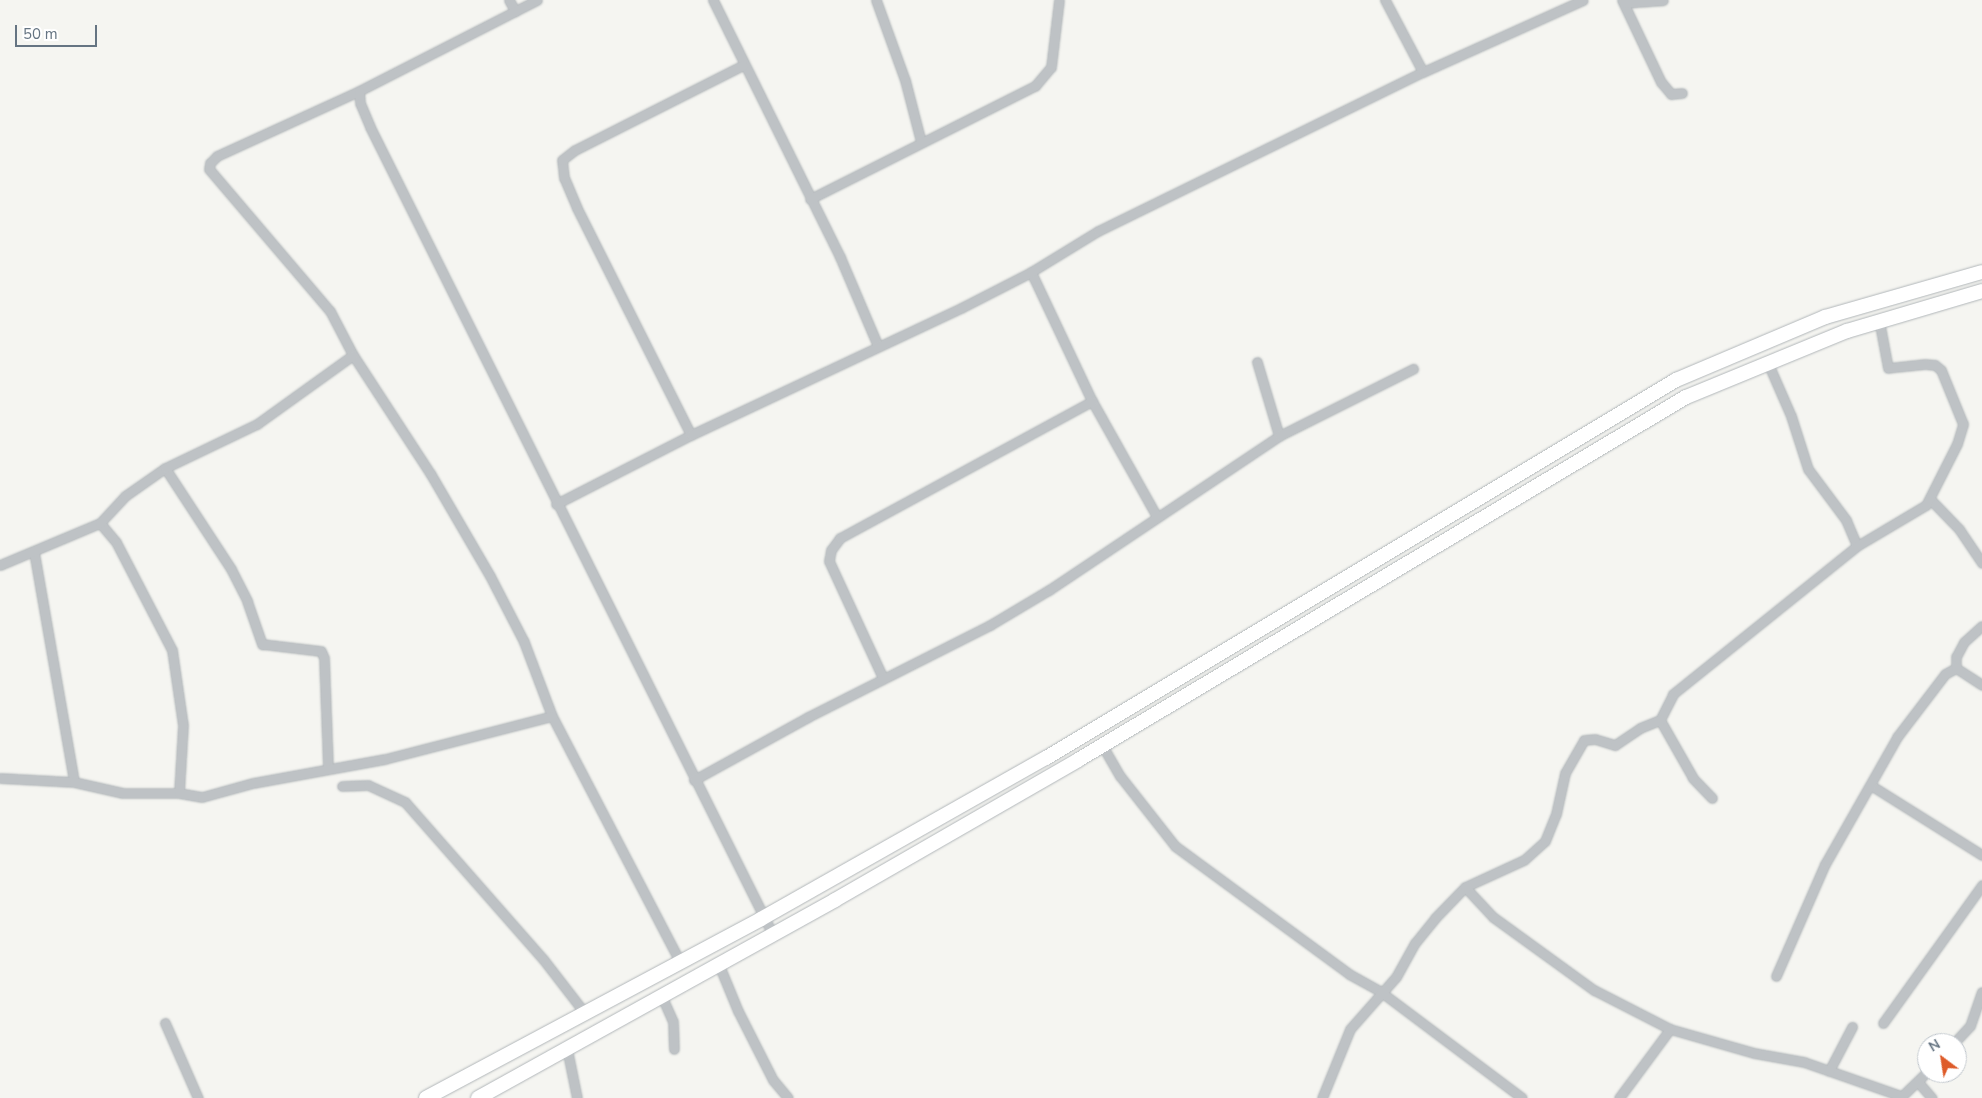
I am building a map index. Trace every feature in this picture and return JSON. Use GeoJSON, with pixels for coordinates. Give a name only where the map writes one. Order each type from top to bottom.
{"type":"FeatureCollection","features":[{"type":"Feature","properties":{"kind":"main road"},"geometry":{"type":"LineString","coordinates":[[426,1098],[763,917],[1046,758],[1257,634],[1676,380],[1760,342],[1842,312],[1982,272]]}},
{"type":"Feature","properties":{"kind":"main road"},"geometry":{"type":"LineString","coordinates":[[478,1098],[662,997],[772,933],[835,900],[1102,745],[1686,397],[1767,361],[1846,331],[1982,291]]}},
{"type":"Feature","properties":{"kind":"main road"},"geometry":{"type":"LineString","coordinates":[[1842,312],[1846,331]]}},
{"type":"Feature","properties":{"kind":"street"},"geometry":{"type":"LineString","coordinates":[[509,0],[514,11]]}},
{"type":"Feature","properties":{"kind":"street"},"geometry":{"type":"LineString","coordinates":[[537,0],[359,91],[218,156],[210,163],[209,169],[330,311],[354,355],[430,473],[490,576],[524,642],[552,716],[680,962]]}},
{"type":"Feature","properties":{"kind":"street"},"geometry":{"type":"LineString","coordinates":[[714,0],[743,65],[810,199],[878,346]]}},
{"type":"Feature","properties":{"kind":"street"},"geometry":{"type":"LineString","coordinates":[[876,0],[906,80],[921,142]]}},
{"type":"Feature","properties":{"kind":"street"},"geometry":{"type":"LineString","coordinates":[[810,199],[883,165],[921,142],[1035,86],[1051,67],[1059,0]]}},
{"type":"Feature","properties":{"kind":"street"},"geometry":{"type":"LineString","coordinates":[[1385,0],[1423,72]]}},
{"type":"Feature","properties":{"kind":"street"},"geometry":{"type":"LineString","coordinates":[[556,504],[691,435],[1031,272],[1098,232],[1423,72],[1583,0]]}},
{"type":"Feature","properties":{"kind":"street"},"geometry":{"type":"LineString","coordinates":[[1663,0],[1623,2],[1661,82],[1671,94],[1682,93]]}},
{"type":"Feature","properties":{"kind":"street"},"geometry":{"type":"LineString","coordinates":[[691,435],[577,208],[564,178],[562,160],[575,150],[743,65]]}},
{"type":"Feature","properties":{"kind":"street"},"geometry":{"type":"LineString","coordinates":[[359,91],[360,104],[370,127],[556,504],[772,933]]}},
{"type":"Feature","properties":{"kind":"street"},"geometry":{"type":"LineString","coordinates":[[1031,272],[1092,402],[1157,517]]}},
{"type":"Feature","properties":{"kind":"street"},"geometry":{"type":"LineString","coordinates":[[1322,1098],[1350,1029],[1381,992],[1396,978],[1415,943],[1465,887],[1536,852],[1545,841],[1556,814],[1565,773],[1584,740],[1596,739],[1615,745],[1640,728],[1660,720],[1673,694],[1856,546],[1926,505],[1957,444],[1963,424],[1959,410],[1941,370],[1935,365],[1888,368],[1880,320]]}},
{"type":"Feature","properties":{"kind":"street"},"geometry":{"type":"LineString","coordinates":[[0,565],[100,524],[125,496],[165,468],[257,424],[354,355]]}},
{"type":"Feature","properties":{"kind":"street"},"geometry":{"type":"LineString","coordinates":[[1767,361],[1791,416],[1808,469],[1846,520],[1856,546]]}},
{"type":"Feature","properties":{"kind":"street"},"geometry":{"type":"LineString","coordinates":[[1257,362],[1279,436]]}},
{"type":"Feature","properties":{"kind":"street"},"geometry":{"type":"LineString","coordinates":[[694,780],[1041,595],[1279,436],[1413,369]]}},
{"type":"Feature","properties":{"kind":"street"},"geometry":{"type":"LineString","coordinates":[[883,678],[829,561],[831,550],[840,538],[1092,402]]}},
{"type":"Feature","properties":{"kind":"street"},"geometry":{"type":"LineString","coordinates":[[165,468],[231,569],[247,601],[262,644],[320,651],[324,658],[328,768]]}},
{"type":"Feature","properties":{"kind":"street"},"geometry":{"type":"LineString","coordinates":[[1930,498],[1959,529],[1982,563]]}},
{"type":"Feature","properties":{"kind":"street"},"geometry":{"type":"LineString","coordinates":[[100,524],[116,542],[172,650],[183,725],[179,793]]}},
{"type":"Feature","properties":{"kind":"street"},"geometry":{"type":"LineString","coordinates":[[34,552],[74,782]]}},
{"type":"Feature","properties":{"kind":"street"},"geometry":{"type":"LineString","coordinates":[[1956,668],[1956,657],[1964,642],[1982,626]]}},
{"type":"Feature","properties":{"kind":"street"},"geometry":{"type":"LineString","coordinates":[[1956,668],[1982,685]]}},
{"type":"Feature","properties":{"kind":"street"},"geometry":{"type":"LineString","coordinates":[[1776,976],[1825,864],[1872,786],[1897,737],[1936,684],[1956,668]]}},
{"type":"Feature","properties":{"kind":"street"},"geometry":{"type":"LineString","coordinates":[[0,778],[74,782],[123,793],[179,793],[202,797],[253,783],[386,759],[552,716]]}},
{"type":"Feature","properties":{"kind":"street"},"geometry":{"type":"LineString","coordinates":[[1660,720],[1693,778],[1712,798]]}},
{"type":"Feature","properties":{"kind":"street"},"geometry":{"type":"LineString","coordinates":[[1102,745],[1120,776],[1175,846],[1349,974],[1381,992],[1522,1098]]}},
{"type":"Feature","properties":{"kind":"street"},"geometry":{"type":"LineString","coordinates":[[342,786],[368,785],[405,802],[543,959],[584,1012]]}},
{"type":"Feature","properties":{"kind":"street"},"geometry":{"type":"LineString","coordinates":[[1872,786],[1982,855]]}},
{"type":"Feature","properties":{"kind":"street"},"geometry":{"type":"LineString","coordinates":[[1883,1023],[1982,885]]}},
{"type":"Feature","properties":{"kind":"street"},"geometry":{"type":"LineString","coordinates":[[1465,887],[1493,917],[1594,990],[1670,1029],[1829,1071],[1900,1097],[1917,1083]]}},
{"type":"Feature","properties":{"kind":"street"},"geometry":{"type":"LineString","coordinates":[[719,965],[738,1011],[773,1080],[788,1098]]}},
{"type":"Feature","properties":{"kind":"street"},"geometry":{"type":"LineString","coordinates":[[1963,1033],[1970,1026],[1982,992]]}},
{"type":"Feature","properties":{"kind":"street"},"geometry":{"type":"LineString","coordinates":[[662,997],[673,1022],[674,1049]]}},
{"type":"Feature","properties":{"kind":"street"},"geometry":{"type":"LineString","coordinates":[[1976,1011],[1982,1022]]}},
{"type":"Feature","properties":{"kind":"street"},"geometry":{"type":"LineString","coordinates":[[165,1023],[198,1098]]}},
{"type":"Feature","properties":{"kind":"street"},"geometry":{"type":"LineString","coordinates":[[1829,1071],[1852,1027]]}},
{"type":"Feature","properties":{"kind":"street"},"geometry":{"type":"LineString","coordinates":[[1619,1098],[1670,1029]]}},
{"type":"Feature","properties":{"kind":"street"},"geometry":{"type":"LineString","coordinates":[[568,1049],[577,1098]]}},
{"type":"Feature","properties":{"kind":"street"},"geometry":{"type":"LineString","coordinates":[[1919,1083],[1932,1098]]}}]}
